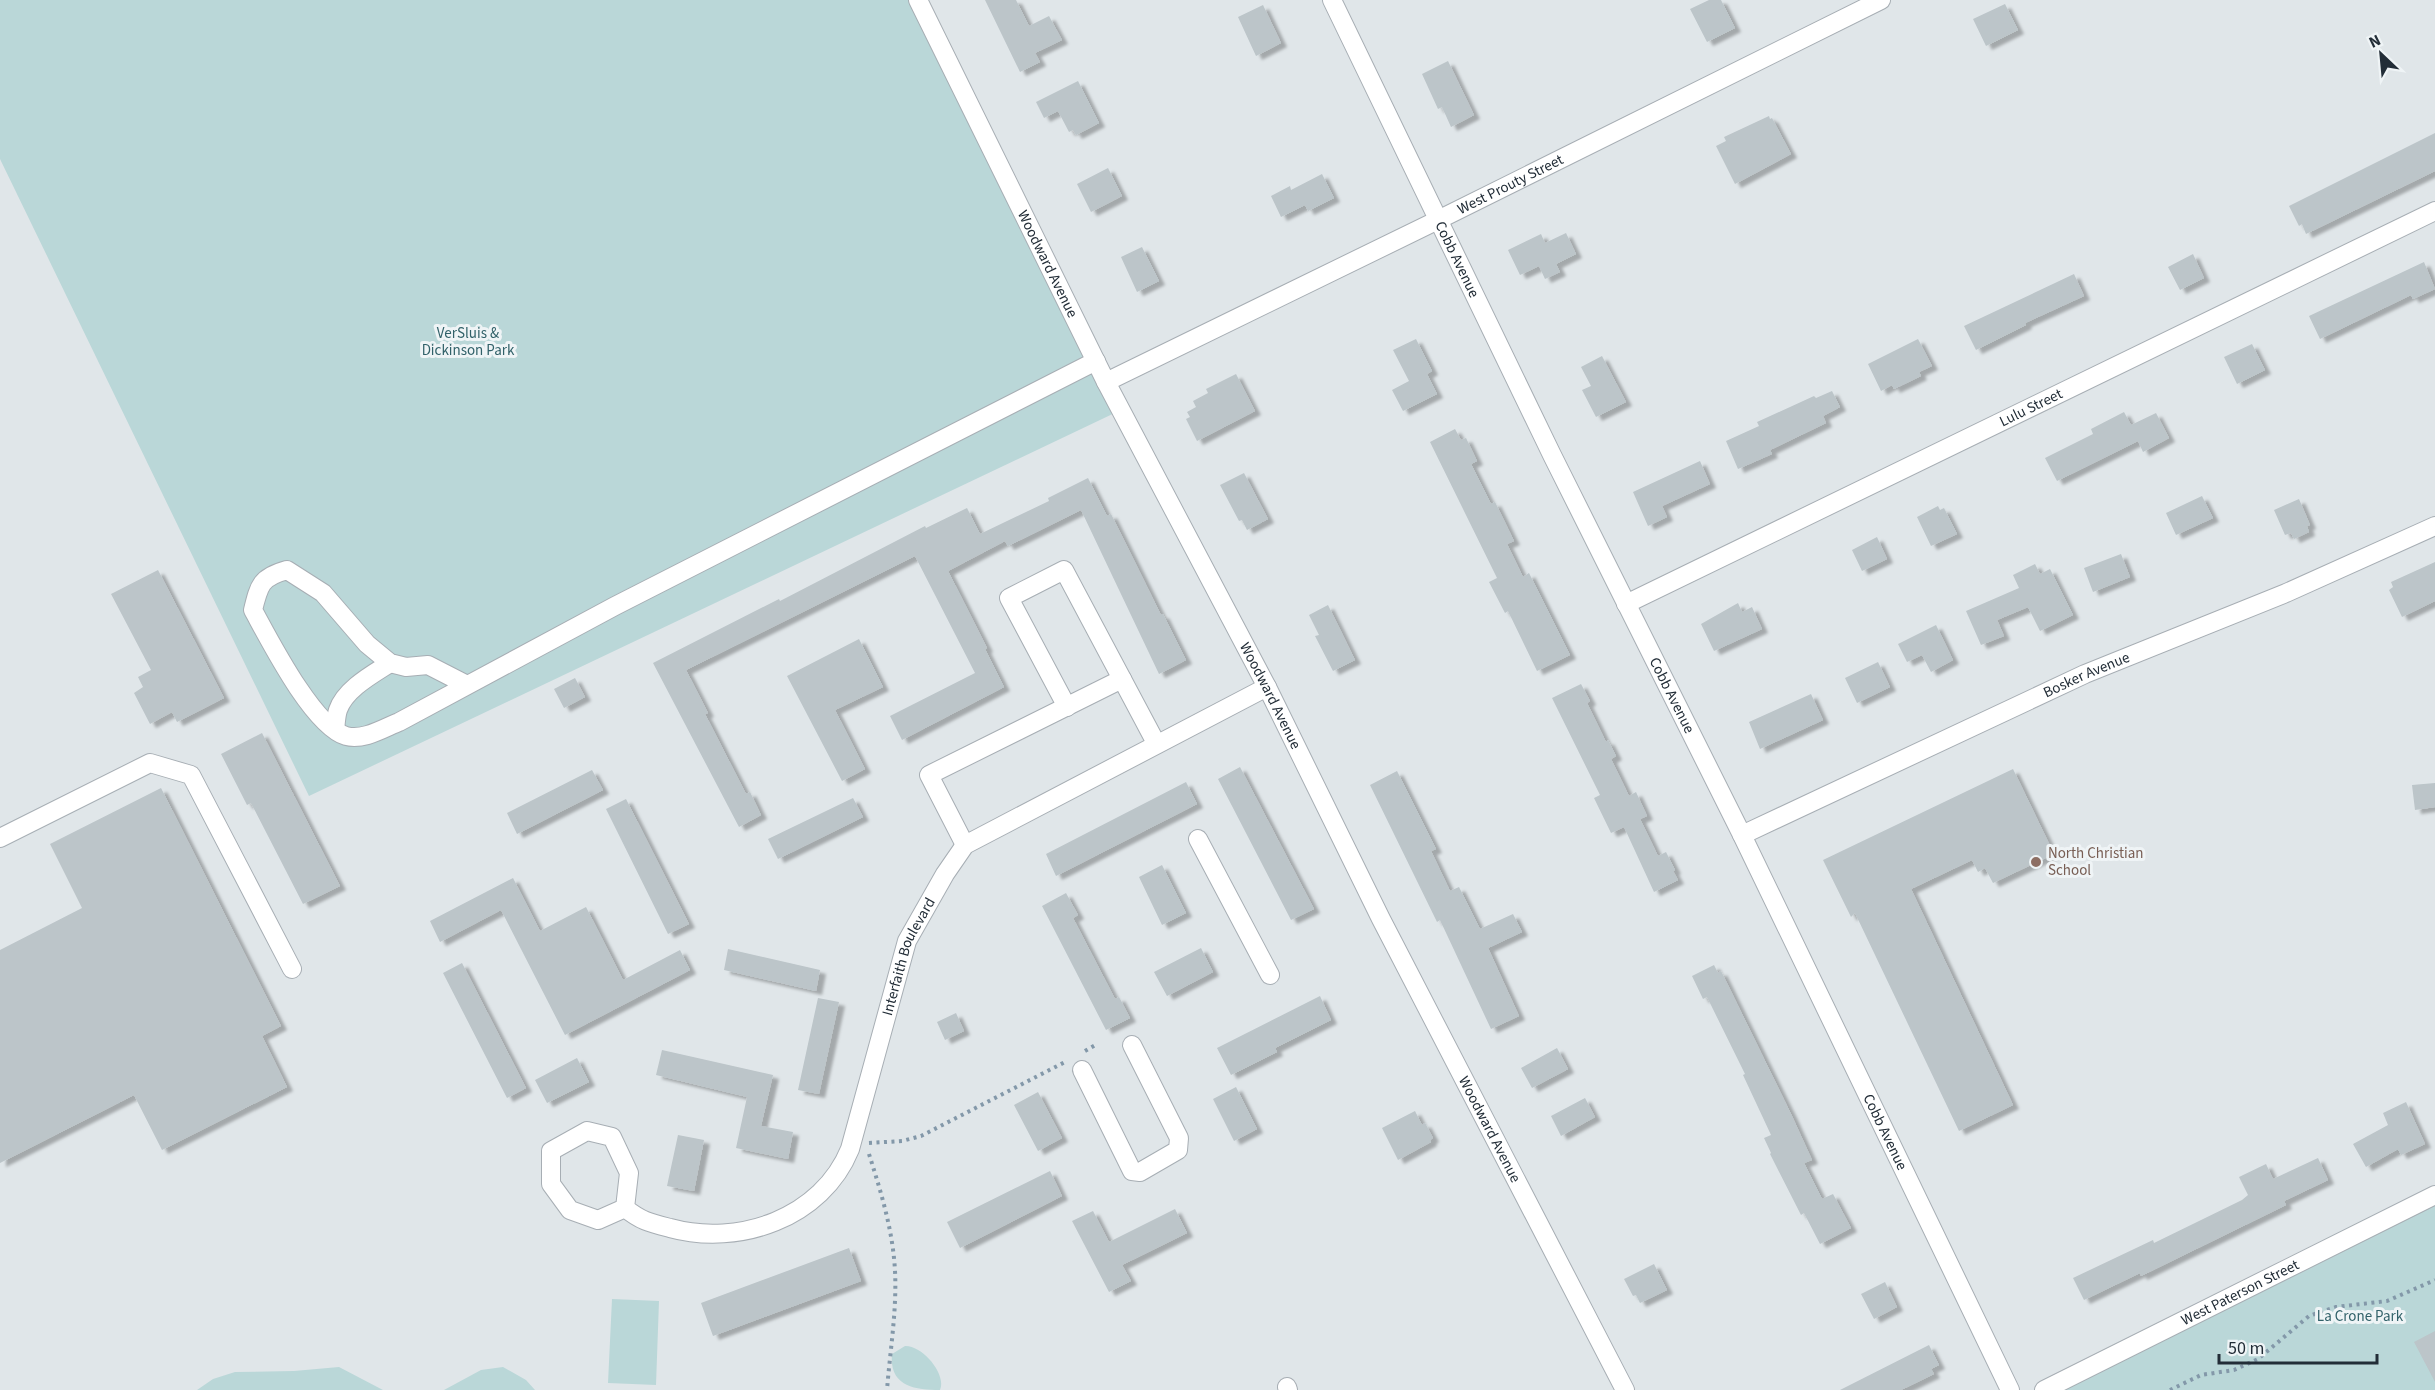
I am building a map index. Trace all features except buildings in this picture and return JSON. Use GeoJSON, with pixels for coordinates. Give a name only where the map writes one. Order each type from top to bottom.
{"type":"FeatureCollection","features":[{"type":"Feature","properties":{"kind":"street","name":"Woodward Avenue"},"geometry":{"type":"LineString","coordinates":[[918,0],[1106,382],[1267,687],[1381,919],[1625,1390]]}},
{"type":"Feature","properties":{"kind":"street","name":"Cobb Avenue"},"geometry":{"type":"LineString","coordinates":[[1332,0],[1440,219],[1552,456],[1742,835],[2010,1390]]}},
{"type":"Feature","properties":{"kind":"street","name":"West Prouty Street"},"geometry":{"type":"LineString","coordinates":[[1106,382],[1881,0]]}},
{"type":"Feature","properties":{"kind":"street","name":"Lulu Street"},"geometry":{"type":"LineString","coordinates":[[1626,604],[2435,212]]}},
{"type":"Feature","properties":{"kind":"street"},"geometry":{"type":"LineString","coordinates":[[466,686],[428,665],[406,667],[390,663],[367,644],[322,593],[303,578],[287,570],[270,575],[259,586],[253,610],[285,668],[323,721],[346,736],[369,735],[399,722],[615,606],[1096,361]]}},
{"type":"Feature","properties":{"kind":"street","name":"Bosker Avenue"},"geometry":{"type":"LineString","coordinates":[[1742,835],[2085,674],[2286,592],[2435,526]]}},
{"type":"Feature","properties":{"kind":"street"},"geometry":{"type":"LineString","coordinates":[[1067,706],[1009,598],[1064,570],[1156,743]]}},
{"type":"Feature","properties":{"kind":"street"},"geometry":{"type":"LineString","coordinates":[[335,729],[338,709],[346,698],[362,682],[390,663]]}},
{"type":"Feature","properties":{"kind":"street"},"geometry":{"type":"LineString","coordinates":[[965,845],[929,775],[1122,679]]}},
{"type":"Feature","properties":{"kind":"street","name":"Interfaith Boulevard"},"geometry":{"type":"LineString","coordinates":[[625,1208],[639,1220],[679,1231],[724,1233],[747,1231],[774,1223],[795,1213],[822,1192],[844,1164],[850,1149],[907,940],[945,874],[965,845],[1156,743],[1267,687]]}},
{"type":"Feature","properties":{"kind":"street"},"geometry":{"type":"LineString","coordinates":[[0,838],[150,763],[191,775],[292,969]]}},
{"type":"Feature","properties":{"kind":"street"},"geometry":{"type":"LineString","coordinates":[[1198,839],[1270,975]]}},
{"type":"Feature","properties":{"kind":"street"},"geometry":{"type":"LineString","coordinates":[[1077,1062],[1132,1171],[1140,1172],[1178,1150],[1179,1138],[1132,1045]]}},
{"type":"Feature","properties":{"kind":"street"},"geometry":{"type":"LineString","coordinates":[[587,1131],[612,1137],[629,1173],[625,1208],[598,1220],[570,1210],[551,1184],[551,1151],[587,1131]]}},
{"type":"Feature","properties":{"kind":"street","name":"West Paterson Street"},"geometry":{"type":"LineString","coordinates":[[2044,1390],[2435,1196]]}},
{"type":"Feature","properties":{"kind":"path"},"geometry":{"type":"LineString","coordinates":[[887,1390],[895,1292],[893,1248],[880,1188],[868,1150],[861,1143],[902,1141],[921,1136],[1077,1062],[1096,1044]]}},
{"type":"Feature","properties":{"kind":"path"},"geometry":{"type":"LineString","coordinates":[[2170,1390],[2201,1375],[2234,1370],[2258,1359],[2309,1316],[2336,1306],[2387,1301],[2435,1280]]}},
{"type":"Feature","properties":{"kind":"green space","name":"VerSluis & Dickinson Park"},"geometry":{"type":"Polygon","coordinates":[[[0,0],[917,0],[1121,410],[309,796],[0,159],[0,0]]]}},
{"type":"Feature","properties":{"kind":"green space","name":"La Crone Park"},"geometry":{"type":"Polygon","coordinates":[[[2435,1196],[2435,1390],[2044,1390],[2435,1196]]]}},
{"type":"Feature","properties":{"kind":"green space"},"geometry":{"type":"Polygon","coordinates":[[[612,1299],[659,1301],[656,1385],[608,1383],[612,1299]]]}},
{"type":"Feature","properties":{"kind":"green space"},"geometry":{"type":"Polygon","coordinates":[[[905,1346],[919,1350],[932,1362],[940,1376],[940,1390],[913,1387],[899,1379],[892,1365],[892,1354],[905,1346]]]}},
{"type":"Feature","properties":{"kind":"green space"},"geometry":{"type":"Polygon","coordinates":[[[339,1367],[383,1390],[197,1390],[213,1379],[235,1372],[294,1371],[339,1367]]]}},
{"type":"Feature","properties":{"kind":"green space"},"geometry":{"type":"Polygon","coordinates":[[[503,1367],[526,1380],[535,1390],[444,1390],[481,1370],[503,1367]]]}},
{"type":"Feature","properties":{"kind":"place","name":"North Christian School"},"geometry":{"type":"Point","coordinates":[2036,862]}}]}
